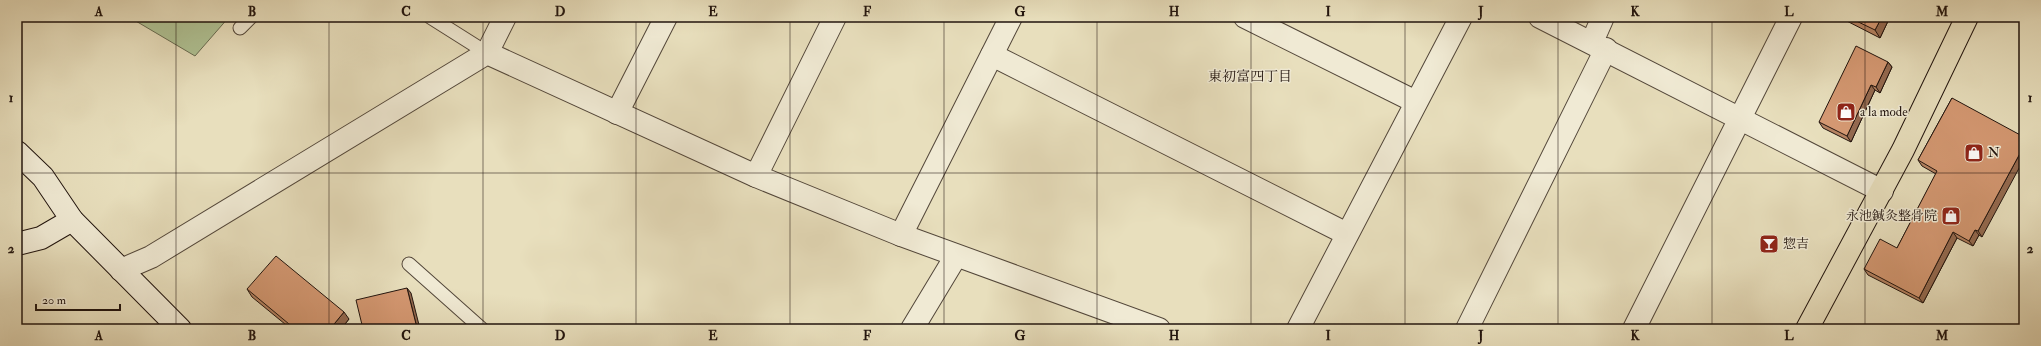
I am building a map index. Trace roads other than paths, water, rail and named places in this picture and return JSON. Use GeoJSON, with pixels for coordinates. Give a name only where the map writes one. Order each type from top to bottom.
{"type":"FeatureCollection","features":[{"type":"Feature","properties":{"kind":"main road"},"geometry":{"type":"LineString","coordinates":[[1807,329],[1882,191],[1967,17]]}},
{"type":"Feature","properties":{"kind":"street"},"geometry":{"type":"LineString","coordinates":[[121,270],[151,257],[487,53],[505,17]]}},
{"type":"Feature","properties":{"kind":"street"},"geometry":{"type":"LineString","coordinates":[[617,113],[666,17]]}},
{"type":"Feature","properties":{"kind":"street"},"geometry":{"type":"LineString","coordinates":[[756,176],[835,17]]}},
{"type":"Feature","properties":{"kind":"street"},"geometry":{"type":"LineString","coordinates":[[901,235],[1011,17]]}},
{"type":"Feature","properties":{"kind":"street"},"geometry":{"type":"LineString","coordinates":[[1245,17],[1416,102]]}},
{"type":"Feature","properties":{"kind":"street"},"geometry":{"type":"LineString","coordinates":[[1298,329],[1461,17]]}},
{"type":"Feature","properties":{"kind":"street"},"geometry":{"type":"LineString","coordinates":[[1540,17],[1882,191]]}},
{"type":"Feature","properties":{"kind":"street"},"geometry":{"type":"LineString","coordinates":[[1467,329],[1599,46],[1604,17]]}},
{"type":"Feature","properties":{"kind":"street"},"geometry":{"type":"LineString","coordinates":[[1634,329],[1791,17]]}},
{"type":"Feature","properties":{"kind":"street"},"geometry":{"type":"LineString","coordinates":[[487,53],[756,176],[901,235],[1151,328]]}},
{"type":"Feature","properties":{"kind":"street"},"geometry":{"type":"LineString","coordinates":[[992,55],[1347,234]]}},
{"type":"Feature","properties":{"kind":"street"},"geometry":{"type":"LineString","coordinates":[[17,152],[43,177],[72,220],[180,329]]}},
{"type":"Feature","properties":{"kind":"street"},"geometry":{"type":"LineString","coordinates":[[17,244],[41,238],[72,220]]}},
{"type":"Feature","properties":{"kind":"street"},"geometry":{"type":"LineString","coordinates":[[912,329],[956,256]]}},
{"type":"Feature","properties":{"kind":"lane"},"geometry":{"type":"LineString","coordinates":[[240,28],[251,17]]}},
{"type":"Feature","properties":{"kind":"lane"},"geometry":{"type":"LineString","coordinates":[[430,17],[487,53]]}},
{"type":"Feature","properties":{"kind":"lane"},"geometry":{"type":"LineString","coordinates":[[409,264],[482,329]]}},
{"type":"Feature","properties":{"kind":"place","name":"a la mode"},"geometry":{"type":"Point","coordinates":[1846,112]}},
{"type":"Feature","properties":{"kind":"place","name":"N"},"geometry":{"type":"Point","coordinates":[1974,153]}},
{"type":"Feature","properties":{"kind":"place","name":"永池鍼灸整骨院"},"geometry":{"type":"Point","coordinates":[1951,216]}},
{"type":"Feature","properties":{"kind":"place","name":"惣吉"},"geometry":{"type":"Point","coordinates":[1769,244]}},
{"type":"Feature","properties":{"kind":"district","name":"東初富四丁目"},"geometry":{"type":"Point","coordinates":[1250,76]}}]}
